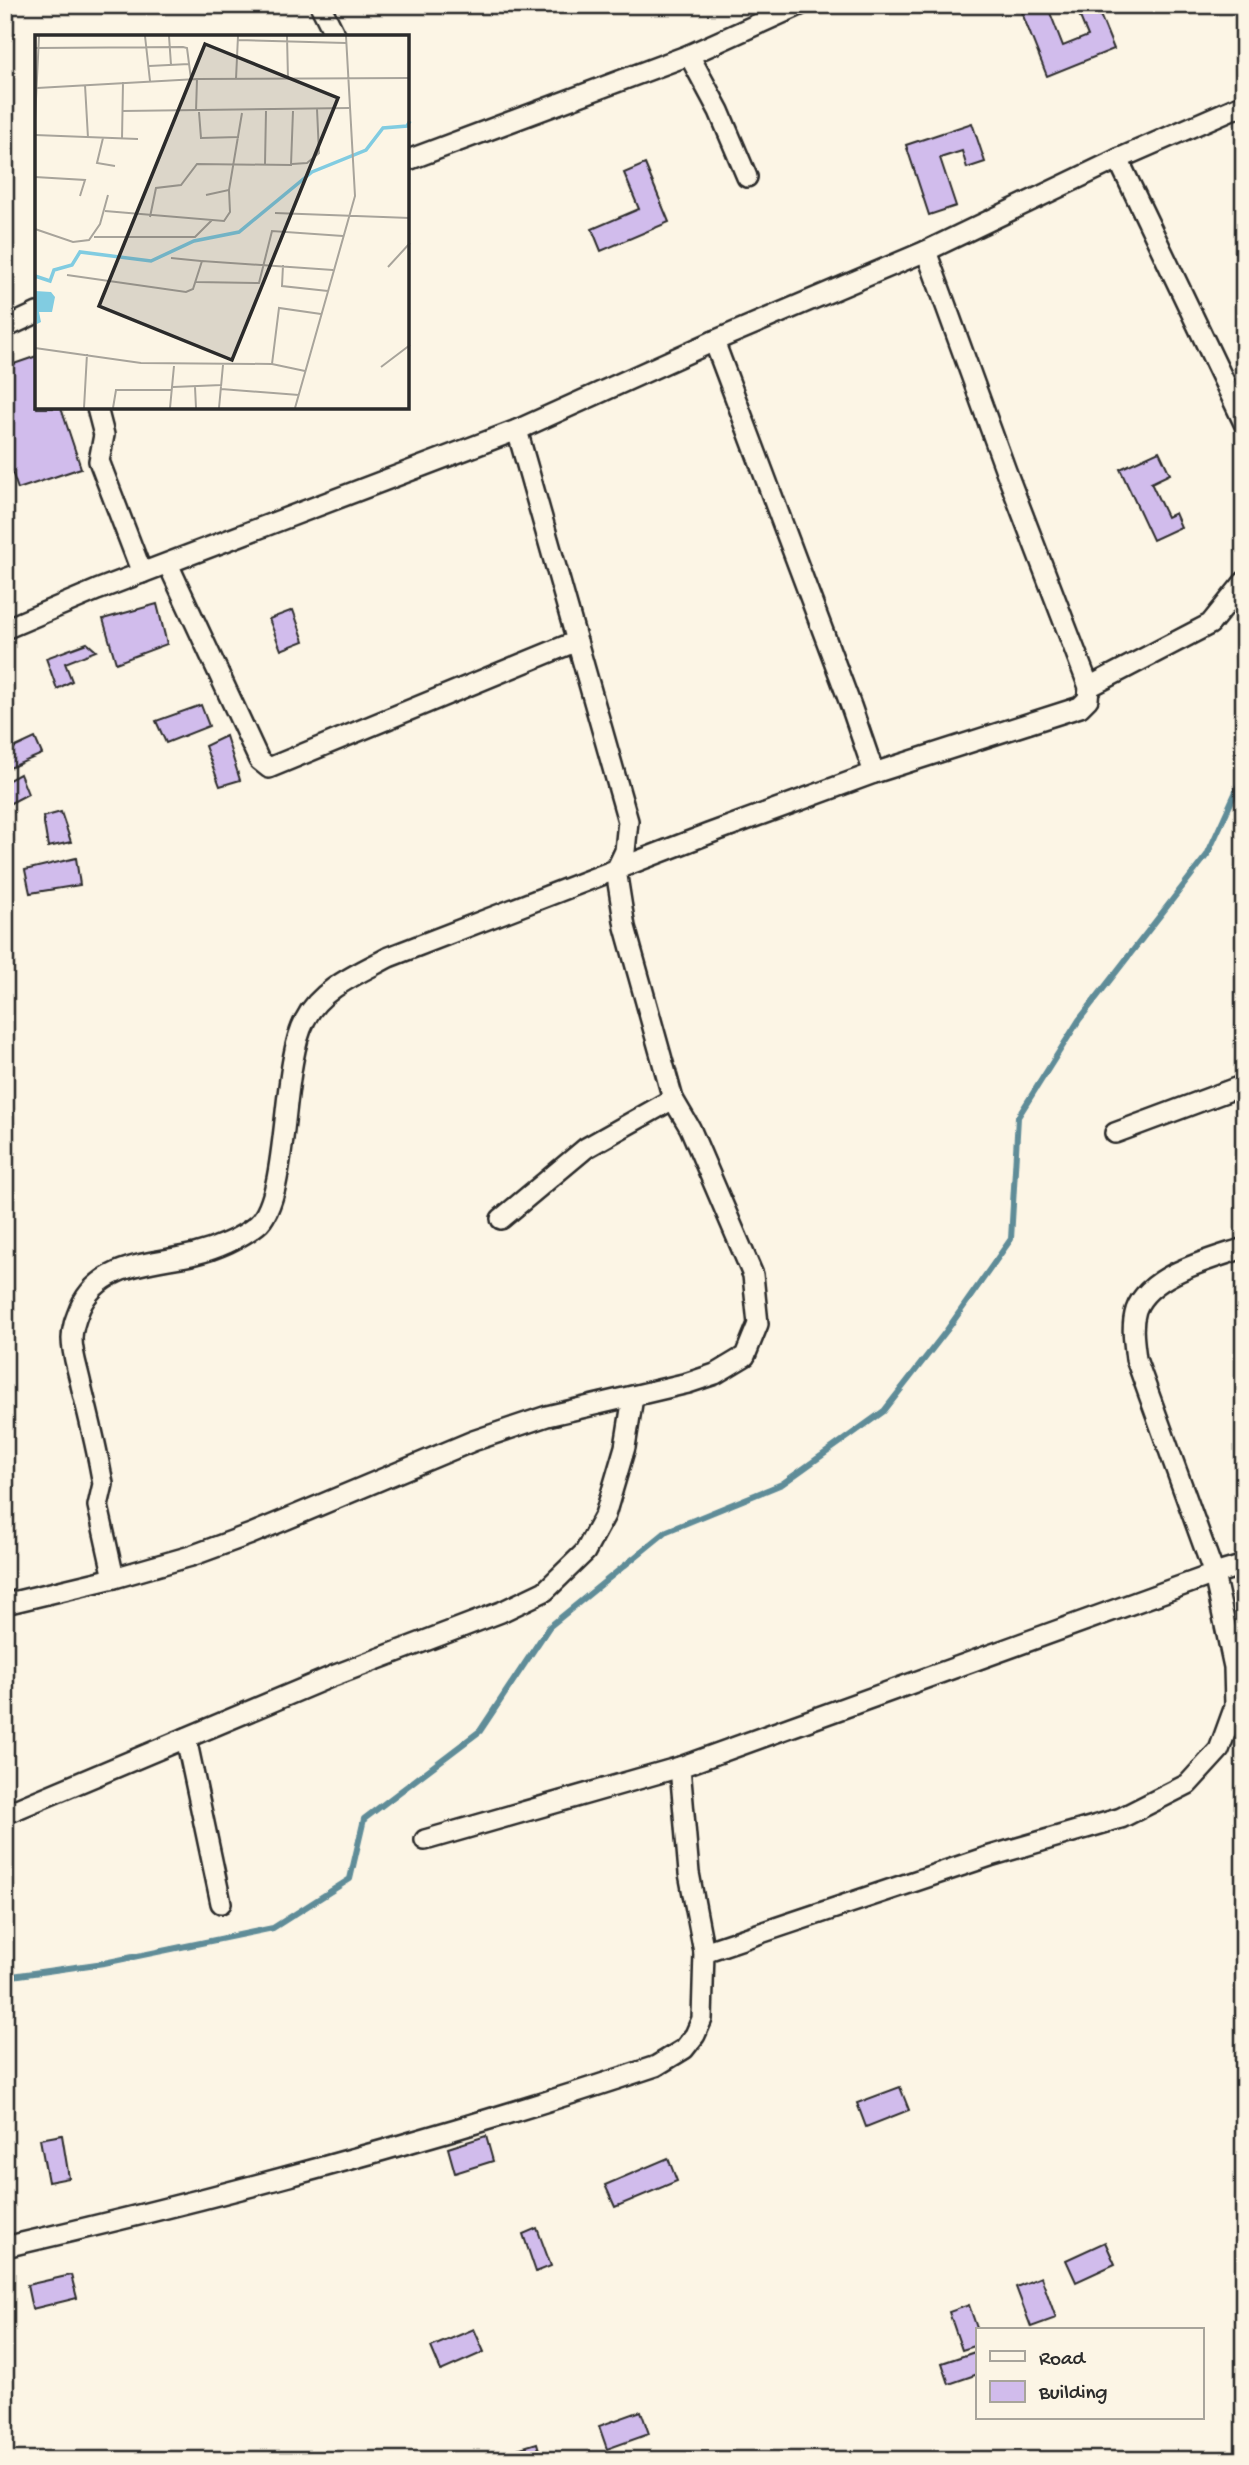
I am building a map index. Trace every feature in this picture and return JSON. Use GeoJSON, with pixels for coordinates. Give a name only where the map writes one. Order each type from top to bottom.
{"type":"FeatureCollection","features":[{"type":"Feature","properties":{"kind":"street"},"geometry":{"type":"LineString","coordinates":[[320,5],[335,35]]}},
{"type":"Feature","properties":{"kind":"street"},"geometry":{"type":"LineString","coordinates":[[410,159],[689,55],[779,9],[800,5]]}},
{"type":"Feature","properties":{"kind":"street"},"geometry":{"type":"LineString","coordinates":[[689,55],[719,111],[747,177]]}},
{"type":"Feature","properties":{"kind":"street"},"geometry":{"type":"LineString","coordinates":[[5,629],[142,573],[517,430],[714,341],[926,251],[1118,159],[1244,104]]}},
{"type":"Feature","properties":{"kind":"street"},"geometry":{"type":"LineString","coordinates":[[1118,159],[1244,423]]}},
{"type":"Feature","properties":{"kind":"street"},"geometry":{"type":"LineString","coordinates":[[114,1578],[97,1506],[103,1484],[72,1347],[74,1322],[85,1297],[96,1285],[112,1275],[149,1261],[196,1254],[244,1234],[263,1219],[274,1198],[285,1109],[300,1034],[305,1020],[327,995],[347,980],[389,957],[874,773],[1080,707],[1088,699],[1089,687],[1006,471],[926,251]]}},
{"type":"Feature","properties":{"kind":"street"},"geometry":{"type":"LineString","coordinates":[[5,328],[35,314]]}},
{"type":"Feature","properties":{"kind":"street"},"geometry":{"type":"LineString","coordinates":[[714,341],[874,773]]}},
{"type":"Feature","properties":{"kind":"street"},"geometry":{"type":"LineString","coordinates":[[98,410],[104,435],[99,461],[142,573]]}},
{"type":"Feature","properties":{"kind":"street"},"geometry":{"type":"LineString","coordinates":[[5,1604],[191,1556],[251,1534],[473,1441],[547,1416],[688,1383],[715,1374],[746,1356],[758,1324],[753,1275],[690,1128],[673,1099],[628,939],[616,870],[625,851],[628,821],[517,430]]}},
{"type":"Feature","properties":{"kind":"street"},"geometry":{"type":"LineString","coordinates":[[167,564],[259,761],[270,768],[577,640]]}},
{"type":"Feature","properties":{"kind":"street"},"geometry":{"type":"LineString","coordinates":[[1089,687],[1210,624],[1244,582]]}},
{"type":"Feature","properties":{"kind":"street"},"geometry":{"type":"LineString","coordinates":[[1115,1133],[1244,1085]]}},
{"type":"Feature","properties":{"kind":"street"},"geometry":{"type":"LineString","coordinates":[[501,1219],[586,1148],[673,1099]]}},
{"type":"Feature","properties":{"kind":"street"},"geometry":{"type":"LineString","coordinates":[[704,1952],[990,1856],[1121,1818],[1188,1784],[1219,1750],[1235,1706],[1234,1667],[1214,1574],[1136,1359],[1132,1333],[1137,1308],[1152,1289],[1181,1271],[1244,1248]]}},
{"type":"Feature","properties":{"kind":"street"},"geometry":{"type":"LineString","coordinates":[[5,1814],[334,1676],[501,1612],[545,1591],[585,1552],[605,1515],[625,1447],[633,1397]]}},
{"type":"Feature","properties":{"kind":"street"},"geometry":{"type":"LineString","coordinates":[[425,1840],[680,1767],[1244,1565]]}},
{"type":"Feature","properties":{"kind":"street"},"geometry":{"type":"LineString","coordinates":[[186,1738],[221,1903]]}},
{"type":"Feature","properties":{"kind":"street"},"geometry":{"type":"LineString","coordinates":[[5,2247],[161,2211],[533,2107],[656,2066],[684,2049],[695,2035],[702,2019],[704,1952],[689,1873],[680,1767]]}},
{"type":"Feature","properties":{"kind":"building"},"geometry":{"type":"Polygon","coordinates":[[[1047,5],[1063,46],[1088,36],[1075,5],[1096,5],[1114,49],[1047,76],[1022,13],[1047,5]]]}},
{"type":"Feature","properties":{"kind":"building"},"geometry":{"type":"Polygon","coordinates":[[[972,123],[985,162],[967,168],[962,151],[940,158],[956,206],[929,215],[906,145],[972,123]]]}},
{"type":"Feature","properties":{"kind":"building"},"geometry":{"type":"Polygon","coordinates":[[[645,164],[669,222],[601,251],[592,229],[639,209],[624,173],[645,164]]]}},
{"type":"Feature","properties":{"kind":"building"},"geometry":{"type":"Polygon","coordinates":[[[35,357],[35,410],[62,410],[81,468],[18,489],[5,452],[5,367],[35,357]]]}},
{"type":"Feature","properties":{"kind":"building"},"geometry":{"type":"Polygon","coordinates":[[[1159,451],[1170,474],[1151,483],[1167,517],[1175,513],[1181,527],[1153,540],[1120,469],[1159,451]]]}},
{"type":"Feature","properties":{"kind":"building"},"geometry":{"type":"Polygon","coordinates":[[[157,604],[167,644],[116,663],[103,619],[157,604]]]}},
{"type":"Feature","properties":{"kind":"building"},"geometry":{"type":"Polygon","coordinates":[[[293,610],[304,641],[281,650],[269,619],[293,610]]]}},
{"type":"Feature","properties":{"kind":"building"},"geometry":{"type":"Polygon","coordinates":[[[87,643],[96,651],[65,663],[72,681],[57,689],[46,658],[87,643]]]}},
{"type":"Feature","properties":{"kind":"building"},"geometry":{"type":"Polygon","coordinates":[[[201,705],[209,726],[166,743],[156,721],[201,705]]]}},
{"type":"Feature","properties":{"kind":"building"},"geometry":{"type":"Polygon","coordinates":[[[226,736],[240,780],[220,786],[205,746],[226,736]]]}},
{"type":"Feature","properties":{"kind":"building"},"geometry":{"type":"Polygon","coordinates":[[[35,738],[42,754],[5,770],[5,752],[35,738]]]}},
{"type":"Feature","properties":{"kind":"building"},"geometry":{"type":"Polygon","coordinates":[[[20,774],[28,794],[5,806],[5,782],[20,774]]]}},
{"type":"Feature","properties":{"kind":"building"},"geometry":{"type":"Polygon","coordinates":[[[61,812],[71,842],[48,847],[43,817],[61,812]]]}},
{"type":"Feature","properties":{"kind":"building"},"geometry":{"type":"Polygon","coordinates":[[[76,858],[80,885],[30,893],[25,870],[76,858]]]}},
{"type":"Feature","properties":{"kind":"building"},"geometry":{"type":"Polygon","coordinates":[[[900,2087],[909,2110],[866,2127],[857,2103],[900,2087]]]}},
{"type":"Feature","properties":{"kind":"building"},"geometry":{"type":"Polygon","coordinates":[[[62,2135],[69,2178],[48,2182],[40,2139],[62,2135]]]}},
{"type":"Feature","properties":{"kind":"building"},"geometry":{"type":"Polygon","coordinates":[[[486,2136],[493,2161],[455,2173],[448,2148],[486,2136]]]}},
{"type":"Feature","properties":{"kind":"building"},"geometry":{"type":"Polygon","coordinates":[[[668,2158],[677,2181],[615,2207],[605,2185],[668,2158]]]}},
{"type":"Feature","properties":{"kind":"building"},"geometry":{"type":"Polygon","coordinates":[[[537,2228],[551,2266],[536,2272],[523,2234],[537,2228]]]}},
{"type":"Feature","properties":{"kind":"building"},"geometry":{"type":"Polygon","coordinates":[[[1105,2242],[1115,2264],[1076,2282],[1066,2260],[1105,2242]]]}},
{"type":"Feature","properties":{"kind":"building"},"geometry":{"type":"Polygon","coordinates":[[[71,2275],[77,2298],[32,2309],[27,2285],[71,2275]]]}},
{"type":"Feature","properties":{"kind":"building"},"geometry":{"type":"Polygon","coordinates":[[[1041,2277],[1056,2318],[1031,2327],[1016,2287],[1041,2277]]]}},
{"type":"Feature","properties":{"kind":"building"},"geometry":{"type":"Polygon","coordinates":[[[969,2305],[977,2328],[976,2346],[962,2350],[949,2312],[969,2305]]]}},
{"type":"Feature","properties":{"kind":"building"},"geometry":{"type":"Polygon","coordinates":[[[474,2329],[484,2352],[441,2371],[431,2347],[474,2329]]]}},
{"type":"Feature","properties":{"kind":"building"},"geometry":{"type":"Polygon","coordinates":[[[976,2352],[976,2375],[949,2384],[942,2363],[976,2352]]]}},
{"type":"Feature","properties":{"kind":"building"},"geometry":{"type":"Polygon","coordinates":[[[641,2411],[649,2434],[607,2449],[599,2426],[641,2411]]]}},
{"type":"Feature","properties":{"kind":"building"},"geometry":{"type":"Polygon","coordinates":[[[537,2443],[542,2460],[498,2460],[497,2455],[537,2443]]]}},
{"type":"Feature","properties":{"kind":"waterway"},"geometry":{"type":"LineString","coordinates":[[5,1977],[104,1963],[273,1928],[350,1879],[364,1819],[480,1731],[549,1627],[667,1531],[782,1484],[884,1411],[947,1330],[1011,1239],[1018,1117],[1079,1020],[1207,855],[1244,774]]}}]}
